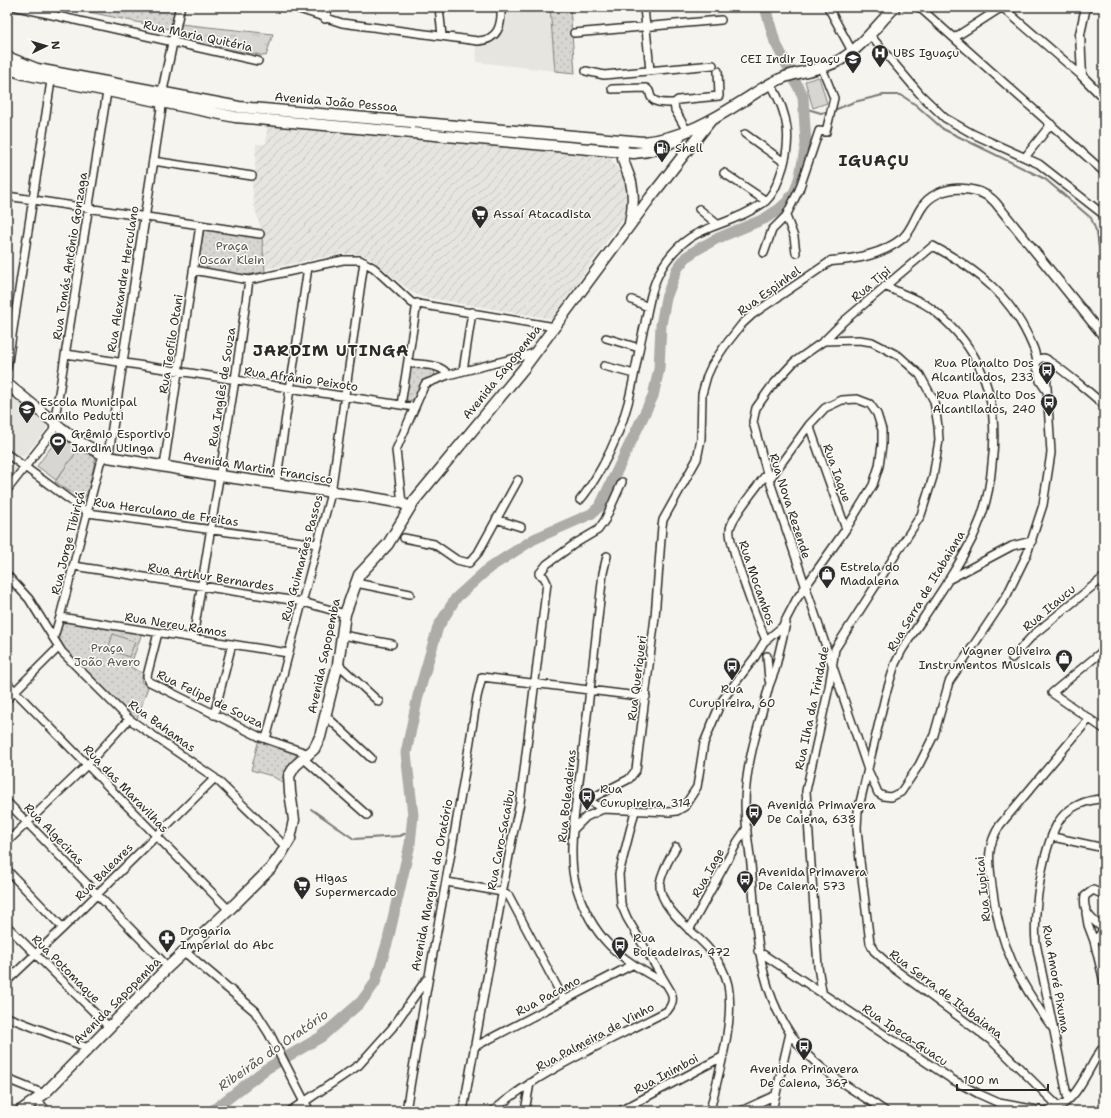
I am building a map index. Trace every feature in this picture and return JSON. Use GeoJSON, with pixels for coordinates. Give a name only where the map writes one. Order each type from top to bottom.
{"type":"FeatureCollection","features":[{"type":"Feature","properties":{"kind":"main road","name":"Avenida João Pessoa"},"geometry":{"type":"LineString","coordinates":[[7,58],[37,69],[254,119],[622,152],[647,152],[662,147],[671,139],[711,120],[775,81],[820,69],[840,60],[852,51],[895,7]]}},
{"type":"Feature","properties":{"kind":"main road","name":"Avenida João Pessoa"},"geometry":{"type":"LineString","coordinates":[[7,68],[51,81],[107,92],[239,107],[631,142],[671,139]]}},
{"type":"Feature","properties":{"kind":"main road","name":"Avenida Sapopemba"},"geometry":{"type":"LineString","coordinates":[[20,1111],[37,1101],[168,967],[229,910],[270,868],[286,847],[292,832],[294,820],[290,792],[290,776],[292,770],[316,745],[326,716],[338,664],[345,614],[356,583],[364,569],[388,544],[406,505],[555,327],[650,198],[711,120]]}},
{"type":"Feature","properties":{"kind":"main road"},"geometry":{"type":"LineString","coordinates":[[671,139],[681,148],[682,157]]}},
{"type":"Feature","properties":{"kind":"main road"},"geometry":{"type":"LineString","coordinates":[[631,142],[623,144],[622,152],[624,166],[632,187],[639,195],[650,198]]}},
{"type":"Feature","properties":{"kind":"main road"},"geometry":{"type":"LineString","coordinates":[[610,150],[618,157],[624,166]]}},
{"type":"Feature","properties":{"kind":"main road","name":"Avenida Sapopemba"},"geometry":{"type":"LineString","coordinates":[[630,225],[633,207],[632,187]]}},
{"type":"Feature","properties":{"kind":"main road","name":"Avenida Martim Francisco"},"geometry":{"type":"LineString","coordinates":[[7,384],[79,442],[106,457],[406,505]]}},
{"type":"Feature","properties":{"kind":"street"},"geometry":{"type":"LineString","coordinates":[[7,11],[9,7]]}},
{"type":"Feature","properties":{"kind":"street","name":"Rua Maria Quitéria"},"geometry":{"type":"LineString","coordinates":[[17,7],[258,61]]}},
{"type":"Feature","properties":{"kind":"street","name":"Rua Alexandre Herculano"},"geometry":{"type":"LineString","coordinates":[[106,457],[123,363],[162,98],[180,7]]}},
{"type":"Feature","properties":{"kind":"street"},"geometry":{"type":"LineString","coordinates":[[293,7],[325,19],[342,23],[474,41],[484,41],[493,36],[499,30],[501,7]]}},
{"type":"Feature","properties":{"kind":"street"},"geometry":{"type":"LineString","coordinates":[[325,19],[329,7]]}},
{"type":"Feature","properties":{"kind":"street"},"geometry":{"type":"LineString","coordinates":[[439,7],[442,36]]}},
{"type":"Feature","properties":{"kind":"street"},"geometry":{"type":"LineString","coordinates":[[644,7],[650,71]]}},
{"type":"Feature","properties":{"kind":"street"},"geometry":{"type":"LineString","coordinates":[[828,7],[852,51]]}},
{"type":"Feature","properties":{"kind":"street"},"geometry":{"type":"LineString","coordinates":[[919,7],[1104,172]]}},
{"type":"Feature","properties":{"kind":"street"},"geometry":{"type":"LineString","coordinates":[[954,38],[1002,7],[1082,76],[1104,98]]}},
{"type":"Feature","properties":{"kind":"street"},"geometry":{"type":"LineString","coordinates":[[1082,76],[1080,34],[1086,7]]}},
{"type":"Feature","properties":{"kind":"street"},"geometry":{"type":"LineString","coordinates":[[574,33],[721,20]]}},
{"type":"Feature","properties":{"kind":"street"},"geometry":{"type":"LineString","coordinates":[[869,34],[920,94],[945,118],[992,143],[1026,156],[1039,164],[1104,215]]}},
{"type":"Feature","properties":{"kind":"street"},"geometry":{"type":"LineString","coordinates":[[586,71],[604,75],[713,65]]}},
{"type":"Feature","properties":{"kind":"street"},"geometry":{"type":"LineString","coordinates":[[764,253],[772,230],[786,216],[799,190],[815,139],[819,131],[826,132],[834,98],[820,69]]}},
{"type":"Feature","properties":{"kind":"street"},"geometry":{"type":"LineString","coordinates":[[612,89],[646,88],[649,90],[652,98],[658,102],[674,103],[678,100],[719,96],[718,72]]}},
{"type":"Feature","properties":{"kind":"street"},"geometry":{"type":"LineString","coordinates":[[7,368],[51,81]]}},
{"type":"Feature","properties":{"kind":"street"},"geometry":{"type":"LineString","coordinates":[[580,500],[593,482],[614,444],[628,404],[639,346],[655,280],[674,250],[688,238],[756,208],[766,201],[777,184],[788,148],[788,132],[775,81]]}},
{"type":"Feature","properties":{"kind":"street","name":"Rua Tomás Antônio Gonzaga"},"geometry":{"type":"LineString","coordinates":[[55,424],[107,92]]}},
{"type":"Feature","properties":{"kind":"street"},"geometry":{"type":"LineString","coordinates":[[674,103],[675,110],[689,130]]}},
{"type":"Feature","properties":{"kind":"street"},"geometry":{"type":"LineString","coordinates":[[1026,156],[1051,124]]}},
{"type":"Feature","properties":{"kind":"street"},"geometry":{"type":"LineString","coordinates":[[745,134],[784,162]]}},
{"type":"Feature","properties":{"kind":"street"},"geometry":{"type":"LineString","coordinates":[[153,161],[252,176]]}},
{"type":"Feature","properties":{"kind":"street"},"geometry":{"type":"LineString","coordinates":[[724,173],[766,201]]}},
{"type":"Feature","properties":{"kind":"street"},"geometry":{"type":"LineString","coordinates":[[831,261],[859,258],[883,251],[904,237],[922,206],[931,198],[948,189],[971,190],[989,196],[995,202],[1104,337]]}},
{"type":"Feature","properties":{"kind":"street"},"geometry":{"type":"LineString","coordinates":[[7,196],[260,234]]}},
{"type":"Feature","properties":{"kind":"street"},"geometry":{"type":"LineString","coordinates":[[699,209],[717,224]]}},
{"type":"Feature","properties":{"kind":"street"},"geometry":{"type":"LineString","coordinates":[[786,216],[794,237],[796,253]]}},
{"type":"Feature","properties":{"kind":"street","name":"Rua Teofilo Otani"},"geometry":{"type":"LineString","coordinates":[[164,466],[200,225]]}},
{"type":"Feature","properties":{"kind":"street","name":"Rua Tipi"},"geometry":{"type":"LineString","coordinates":[[824,341],[885,286],[933,246],[968,265],[989,282],[1012,309],[1034,348]]}},
{"type":"Feature","properties":{"kind":"street"},"geometry":{"type":"LineString","coordinates":[[194,270],[249,280],[349,260],[364,262],[374,268],[409,300],[417,303],[555,327]]}},
{"type":"Feature","properties":{"kind":"street","name":"Rua Espinhel"},"geometry":{"type":"LineString","coordinates":[[663,520],[697,459],[701,439],[704,385],[712,364],[742,324],[753,314],[831,261]]}},
{"type":"Feature","properties":{"kind":"street","name":"Rua Guimarães Passos"},"geometry":{"type":"LineString","coordinates":[[266,739],[331,493],[364,262]]}},
{"type":"Feature","properties":{"kind":"street"},"geometry":{"type":"LineString","coordinates":[[276,484],[308,267]]}},
{"type":"Feature","properties":{"kind":"street","name":"Rua Inglês de Souza"},"geometry":{"type":"LineString","coordinates":[[193,638],[203,587],[249,280]]}},
{"type":"Feature","properties":{"kind":"street","name":"Rua Serra de Itabaiana"},"geometry":{"type":"LineString","coordinates":[[885,286],[928,306],[958,333],[969,346],[979,365],[991,402],[995,434],[991,478],[987,498],[973,536],[895,664],[861,792],[857,828],[867,930],[874,951],[893,968],[993,1042],[1059,1106]]}},
{"type":"Feature","properties":{"kind":"street"},"geometry":{"type":"LineString","coordinates":[[632,300],[648,307]]}},
{"type":"Feature","properties":{"kind":"street"},"geometry":{"type":"LineString","coordinates":[[401,405],[417,303]]}},
{"type":"Feature","properties":{"kind":"street"},"geometry":{"type":"LineString","coordinates":[[463,371],[472,312]]}},
{"type":"Feature","properties":{"kind":"street"},"geometry":{"type":"LineString","coordinates":[[606,338],[639,346]]}},
{"type":"Feature","properties":{"kind":"street","name":"Rua Ilha da Trindade"},"geometry":{"type":"LineString","coordinates":[[822,991],[818,967],[806,791],[829,687],[832,663],[838,643],[908,538],[921,515],[933,477],[938,452],[938,428],[934,402],[920,375],[899,356],[872,342],[859,340],[824,341]]}},
{"type":"Feature","properties":{"kind":"street","name":"Rua Nova Rezende"},"geometry":{"type":"LineString","coordinates":[[824,341],[784,371],[756,408],[754,416],[754,432],[868,770],[874,785],[883,796],[892,797],[901,792],[919,765],[934,735],[946,688],[1007,595],[1020,571],[1032,541]]}},
{"type":"Feature","properties":{"kind":"street"},"geometry":{"type":"LineString","coordinates":[[1034,348],[1061,371],[1091,393],[1104,406]]}},
{"type":"Feature","properties":{"kind":"street"},"geometry":{"type":"LineString","coordinates":[[1034,348],[1042,368]]}},
{"type":"Feature","properties":{"kind":"street"},"geometry":{"type":"LineString","coordinates":[[406,505],[396,453],[414,407],[425,384],[448,375],[535,352]]}},
{"type":"Feature","properties":{"kind":"street","name":"Rua Afrânio Peixoto"},"geometry":{"type":"LineString","coordinates":[[66,354],[414,407]]}},
{"type":"Feature","properties":{"kind":"street"},"geometry":{"type":"LineString","coordinates":[[946,581],[1012,546],[1032,541],[1043,505],[1051,453],[1046,390],[1041,358],[1048,360]]}},
{"type":"Feature","properties":{"kind":"street"},"geometry":{"type":"LineString","coordinates":[[1042,368],[1048,360]]}},
{"type":"Feature","properties":{"kind":"street"},"geometry":{"type":"LineString","coordinates":[[408,363],[439,367],[445,370],[448,375]]}},
{"type":"Feature","properties":{"kind":"street"},"geometry":{"type":"LineString","coordinates":[[604,366],[634,374]]}},
{"type":"Feature","properties":{"kind":"street"},"geometry":{"type":"LineString","coordinates":[[1042,368],[1061,371]]}},
{"type":"Feature","properties":{"kind":"street","name":"Rua Mocambos"},"geometry":{"type":"LineString","coordinates":[[767,640],[749,596],[729,534],[732,523],[808,425],[825,408],[849,399],[857,399],[870,404],[879,418],[882,445],[873,485],[846,529],[806,586],[786,620]]}},
{"type":"Feature","properties":{"kind":"street"},"geometry":{"type":"LineString","coordinates":[[7,490],[53,431],[55,424]]}},
{"type":"Feature","properties":{"kind":"street","name":"Rua Iaque"},"geometry":{"type":"LineString","coordinates":[[808,425],[846,529]]}},
{"type":"Feature","properties":{"kind":"street","name":"Rua Herculano de Freitas"},"geometry":{"type":"LineString","coordinates":[[7,454],[88,513],[317,544]]}},
{"type":"Feature","properties":{"kind":"street","name":"Rua Jorge Tibiriçá"},"geometry":{"type":"LineString","coordinates":[[54,637],[100,463],[106,457]]}},
{"type":"Feature","properties":{"kind":"street"},"geometry":{"type":"LineString","coordinates":[[404,538],[434,544],[456,560],[467,563],[471,561],[518,480]]}},
{"type":"Feature","properties":{"kind":"street","name":"Rua Caro-Sacaibu"},"geometry":{"type":"LineString","coordinates":[[463,1111],[502,892],[520,809],[547,583],[544,577],[539,574],[547,564],[571,546],[594,533],[602,526],[622,482]]}},
{"type":"Feature","properties":{"kind":"street"},"geometry":{"type":"LineString","coordinates":[[496,519],[521,528]]}},
{"type":"Feature","properties":{"kind":"street","name":"Rua Queriqueri"},"geometry":{"type":"LineString","coordinates":[[588,800],[630,779],[634,775],[638,764],[663,520]]}},
{"type":"Feature","properties":{"kind":"street","name":"Rua Boleadeiras"},"geometry":{"type":"LineString","coordinates":[[607,556],[603,573],[574,829],[572,867],[578,893],[594,926],[603,939],[632,965],[665,983]]}},
{"type":"Feature","properties":{"kind":"street","name":"Rua Arthur Bernardes"},"geometry":{"type":"LineString","coordinates":[[74,566],[303,602],[345,614]]}},
{"type":"Feature","properties":{"kind":"street","name":"Rua Bahamas"},"geometry":{"type":"LineString","coordinates":[[7,575],[26,595],[54,637],[58,648],[129,719],[215,778],[286,847]]}},
{"type":"Feature","properties":{"kind":"street","name":"Rua Itaucu"},"geometry":{"type":"LineString","coordinates":[[1012,658],[1033,635],[1104,577]]}},
{"type":"Feature","properties":{"kind":"street"},"geometry":{"type":"LineString","coordinates":[[356,583],[410,594]]}},
{"type":"Feature","properties":{"kind":"street","name":"Rua Nereu Ramos"},"geometry":{"type":"LineString","coordinates":[[60,617],[288,653]]}},
{"type":"Feature","properties":{"kind":"street"},"geometry":{"type":"LineString","coordinates":[[578,795],[603,809],[677,812],[688,804],[698,787],[702,755],[713,718],[721,702],[762,646],[782,627],[786,620]]}},
{"type":"Feature","properties":{"kind":"street"},"geometry":{"type":"LineString","coordinates":[[786,620],[746,786],[747,828],[758,951],[769,992],[790,1033],[804,1051],[817,1063],[886,1111]]}},
{"type":"Feature","properties":{"kind":"street","name":"Rua Felipe de Souza"},"geometry":{"type":"LineString","coordinates":[[158,633],[147,676],[148,681],[214,715],[306,757]]}},
{"type":"Feature","properties":{"kind":"street"},"geometry":{"type":"LineString","coordinates":[[342,635],[392,644]]}},
{"type":"Feature","properties":{"kind":"street"},"geometry":{"type":"LineString","coordinates":[[767,640],[776,640],[780,650]]}},
{"type":"Feature","properties":{"kind":"street"},"geometry":{"type":"LineString","coordinates":[[214,715],[232,644]]}},
{"type":"Feature","properties":{"kind":"street"},"geometry":{"type":"LineString","coordinates":[[762,646],[762,651],[766,656],[769,686]]}},
{"type":"Feature","properties":{"kind":"street"},"geometry":{"type":"LineString","coordinates":[[7,699],[58,648]]}},
{"type":"Feature","properties":{"kind":"street"},"geometry":{"type":"LineString","coordinates":[[748,667],[766,656],[774,657],[780,650]]}},
{"type":"Feature","properties":{"kind":"street"},"geometry":{"type":"LineString","coordinates":[[1104,650],[1052,693],[1104,729]]}},
{"type":"Feature","properties":{"kind":"street"},"geometry":{"type":"LineString","coordinates":[[338,664],[379,702]]}},
{"type":"Feature","properties":{"kind":"street","name":"Avenida Marginal do Oratório"},"geometry":{"type":"LineString","coordinates":[[291,1111],[354,1069],[370,1054],[392,1028],[428,978],[446,882],[477,697],[482,677],[534,684]]}},
{"type":"Feature","properties":{"kind":"street","name":"Rua das Maravilhas"},"geometry":{"type":"LineString","coordinates":[[7,682],[229,910]]}},
{"type":"Feature","properties":{"kind":"street"},"geometry":{"type":"LineString","coordinates":[[534,684],[646,697]]}},
{"type":"Feature","properties":{"kind":"street"},"geometry":{"type":"LineString","coordinates":[[326,716],[371,758]]}},
{"type":"Feature","properties":{"kind":"street"},"geometry":{"type":"LineString","coordinates":[[7,842],[87,765],[129,719]]}},
{"type":"Feature","properties":{"kind":"street","name":"Rua Iupicai"},"geometry":{"type":"LineString","coordinates":[[1054,1030],[1016,972],[1002,940],[993,900],[989,866],[989,847],[992,837],[1000,825],[1089,719]]}},
{"type":"Feature","properties":{"kind":"street"},"geometry":{"type":"LineString","coordinates":[[306,757],[367,815]]}},
{"type":"Feature","properties":{"kind":"street","name":"Rua Baleares"},"geometry":{"type":"LineString","coordinates":[[7,981],[215,778]]}},
{"type":"Feature","properties":{"kind":"street","name":"Rua Amoré Pixuma"},"geometry":{"type":"LineString","coordinates":[[1068,1100],[1036,943],[1034,925],[1044,867],[1058,823],[1076,806],[1097,799],[1104,799]]}},
{"type":"Feature","properties":{"kind":"street","name":"Rua Algeciras"},"geometry":{"type":"LineString","coordinates":[[7,802],[168,967]]}},
{"type":"Feature","properties":{"kind":"street"},"geometry":{"type":"LineString","coordinates":[[574,829],[586,817],[603,809]]}},
{"type":"Feature","properties":{"kind":"street","name":"Rua Palmeira de Vinho"},"geometry":{"type":"LineString","coordinates":[[493,1111],[530,1083],[667,1011],[672,1004],[673,997],[627,918],[620,896],[620,865],[635,811]]}},
{"type":"Feature","properties":{"kind":"street","name":"Rua Iage"},"geometry":{"type":"LineString","coordinates":[[689,930],[738,841],[747,828]]}},
{"type":"Feature","properties":{"kind":"street"},"geometry":{"type":"LineString","coordinates":[[1053,837],[1104,848]]}},
{"type":"Feature","properties":{"kind":"street"},"geometry":{"type":"LineString","coordinates":[[676,847],[664,870],[660,887],[670,907],[689,930],[708,947],[717,960],[727,982],[728,1021],[710,1111]]}},
{"type":"Feature","properties":{"kind":"street"},"geometry":{"type":"LineString","coordinates":[[7,870],[63,928]]}},
{"type":"Feature","properties":{"kind":"street"},"geometry":{"type":"LineString","coordinates":[[446,882],[502,892],[509,896],[564,1000]]}},
{"type":"Feature","properties":{"kind":"street"},"geometry":{"type":"LineString","coordinates":[[1104,895],[1097,891],[1088,892],[1084,901],[1088,925],[1094,941],[1104,982]]}},
{"type":"Feature","properties":{"kind":"street"},"geometry":{"type":"LineString","coordinates":[[1086,913],[1104,929],[1094,941]]}},
{"type":"Feature","properties":{"kind":"street","name":"Rua Potomaque"},"geometry":{"type":"LineString","coordinates":[[7,926],[109,1027]]}},
{"type":"Feature","properties":{"kind":"street","name":"Rua Ipeca-Guacu"},"geometry":{"type":"LineString","coordinates":[[758,951],[822,991],[953,1080],[1000,1103],[1043,1111],[1059,1106],[1068,1100],[1079,1088],[1100,1057],[1104,1046]]}},
{"type":"Feature","properties":{"kind":"street"},"geometry":{"type":"LineString","coordinates":[[185,952],[255,1011],[278,1051],[309,1111]]}},
{"type":"Feature","properties":{"kind":"street","name":"Rua Pacamo"},"geometry":{"type":"LineString","coordinates":[[474,1046],[632,965]]}},
{"type":"Feature","properties":{"kind":"street"},"geometry":{"type":"LineString","coordinates":[[406,1111],[428,978]]}},
{"type":"Feature","properties":{"kind":"street"},"geometry":{"type":"LineString","coordinates":[[7,1017],[88,1048]]}},
{"type":"Feature","properties":{"kind":"street"},"geometry":{"type":"LineString","coordinates":[[774,1110],[790,1033]]}},
{"type":"Feature","properties":{"kind":"street","name":"Rua Inimboi"},"geometry":{"type":"LineString","coordinates":[[620,1111],[722,1057]]}},
{"type":"Feature","properties":{"kind":"street"},"geometry":{"type":"LineString","coordinates":[[7,1079],[44,1094]]}},
{"type":"Feature","properties":{"kind":"street"},"geometry":{"type":"LineString","coordinates":[[525,1111],[530,1083]]}},
{"type":"Feature","properties":{"kind":"street"},"geometry":{"type":"LineString","coordinates":[[741,1111],[776,1095]]}},
{"type":"Feature","properties":{"kind":"street"},"geometry":{"type":"LineString","coordinates":[[37,1101],[46,1111]]}},
{"type":"Feature","properties":{"kind":"shaded area"},"geometry":{"type":"Polygon","coordinates":[[[506,7],[550,7],[555,71],[477,62],[476,46],[489,43],[502,31],[507,20],[506,7]]]}},
{"type":"Feature","properties":{"kind":"shaded area"},"geometry":{"type":"Polygon","coordinates":[[[267,126],[607,156],[619,170],[624,181],[626,200],[625,215],[552,319],[423,297],[413,293],[367,256],[356,254],[341,254],[265,269],[261,229],[254,205],[252,182],[255,171],[256,144],[266,144],[267,126]]]}},
{"type":"Feature","properties":{"kind":"shaded area","name":"Escola Municipal Camilo Pedutti"},"geometry":{"type":"Polygon","coordinates":[[[7,392],[45,421],[47,425],[46,430],[24,456],[18,457],[7,449],[7,392]]]}},
{"type":"Feature","properties":{"kind":"shaded area"},"geometry":{"type":"Polygon","coordinates":[[[7,461],[18,470],[7,483],[7,461]]]}},
{"type":"Feature","properties":{"kind":"green space"},"geometry":{"type":"Polygon","coordinates":[[[65,7],[177,7],[172,28],[170,29],[65,7]]]}},
{"type":"Feature","properties":{"kind":"green space"},"geometry":{"type":"Polygon","coordinates":[[[550,7],[570,7],[575,73],[555,71],[550,7]]]}},
{"type":"Feature","properties":{"kind":"green space"},"geometry":{"type":"Polygon","coordinates":[[[180,24],[273,34],[266,56],[176,40],[180,24]]]}},
{"type":"Feature","properties":{"kind":"green space"},"geometry":{"type":"Polygon","coordinates":[[[819,77],[827,103],[813,108],[805,81],[819,77]]]}},
{"type":"Feature","properties":{"kind":"green space","name":"Praça Oscar Klein"},"geometry":{"type":"Polygon","coordinates":[[[204,230],[262,238],[265,272],[245,275],[199,268],[197,264],[204,230]]]}},
{"type":"Feature","properties":{"kind":"green space"},"geometry":{"type":"Polygon","coordinates":[[[414,367],[432,369],[435,373],[434,376],[424,381],[414,399],[408,401],[405,396],[410,369],[414,367]]]}},
{"type":"Feature","properties":{"kind":"green space","name":"Grêmio Esportivo Jardim Utinga"},"geometry":{"type":"Polygon","coordinates":[[[60,435],[80,447],[56,480],[37,466],[60,435]]]}},
{"type":"Feature","properties":{"kind":"green space"},"geometry":{"type":"Polygon","coordinates":[[[81,445],[95,454],[96,457],[87,495],[82,499],[55,482],[81,445]]]}},
{"type":"Feature","properties":{"kind":"green space","name":"Praça João Avero"},"geometry":{"type":"Polygon","coordinates":[[[67,622],[142,633],[130,667],[143,673],[141,682],[148,687],[137,719],[129,714],[62,647],[59,637],[61,625],[67,622]]]}},
{"type":"Feature","properties":{"kind":"green space"},"geometry":{"type":"Polygon","coordinates":[[[113,634],[135,642],[129,657],[108,649],[113,634]]]}},
{"type":"Feature","properties":{"kind":"green space"},"geometry":{"type":"Polygon","coordinates":[[[259,739],[296,753],[296,760],[285,784],[272,776],[251,770],[259,739]]]}},
{"type":"Feature","properties":{"kind":"waterway","name":"Ribeirão do Oratório"},"geometry":{"type":"LineString","coordinates":[[212,1111],[266,1069],[321,1037],[361,1002],[375,983],[388,940],[410,844],[413,815],[406,753],[418,696],[438,627],[456,598],[489,568],[534,539],[591,514],[600,506],[653,396],[659,369],[661,325],[666,298],[677,269],[686,257],[698,249],[716,239],[764,219],[778,210],[787,202],[795,191],[800,176],[806,144],[803,96],[775,42],[765,7]]}},
{"type":"Feature","properties":{"kind":"waterway"},"geometry":{"type":"LineString","coordinates":[[804,108],[821,113],[832,111],[854,102],[883,95],[901,95],[916,105],[943,129],[1045,179],[1091,218],[1097,233],[1104,283]]}},
{"type":"Feature","properties":{"kind":"waterway"},"geometry":{"type":"LineString","coordinates":[[311,809],[354,839],[400,836],[412,830]]}},
{"type":"Feature","properties":{"kind":"place","name":"UBS Iguaçu"},"geometry":{"type":"Point","coordinates":[880,68]}},
{"type":"Feature","properties":{"kind":"place","name":"CEI Indir Iguaçu"},"geometry":{"type":"Point","coordinates":[853,74]}},
{"type":"Feature","properties":{"kind":"place","name":"Shell"},"geometry":{"type":"Point","coordinates":[662,163]}},
{"type":"Feature","properties":{"kind":"place","name":"Assaí Atacadista"},"geometry":{"type":"Point","coordinates":[480,229]}},
{"type":"Feature","properties":{"kind":"place","name":"Rua Planalto Dos Alcantilados, 233"},"geometry":{"type":"Point","coordinates":[1047,385]}},
{"type":"Feature","properties":{"kind":"place","name":"Rua Planalto Dos Alcantilados, 240"},"geometry":{"type":"Point","coordinates":[1049,417]}},
{"type":"Feature","properties":{"kind":"place","name":"Escola Municipal Camilo Pedutti"},"geometry":{"type":"Point","coordinates":[27,424]}},
{"type":"Feature","properties":{"kind":"place","name":"Grêmio Esportivo Jardim Utinga"},"geometry":{"type":"Point","coordinates":[58,456]}},
{"type":"Feature","properties":{"kind":"place","name":"Estrela do Madalena"},"geometry":{"type":"Point","coordinates":[827,589]}},
{"type":"Feature","properties":{"kind":"place","name":"Vagner Oliveira Instrumentos Musicais"},"geometry":{"type":"Point","coordinates":[1064,673]}},
{"type":"Feature","properties":{"kind":"place","name":"Rua Curupireira, 60"},"geometry":{"type":"Point","coordinates":[732,681]}},
{"type":"Feature","properties":{"kind":"place","name":"Rua Curupireira, 314"},"geometry":{"type":"Point","coordinates":[587,811]}},
{"type":"Feature","properties":{"kind":"place","name":"Avenida Primavera De Caiena, 638"},"geometry":{"type":"Point","coordinates":[754,827]}},
{"type":"Feature","properties":{"kind":"place","name":"Avenida Primavera De Caiena, 573"},"geometry":{"type":"Point","coordinates":[745,894]}},
{"type":"Feature","properties":{"kind":"place","name":"Higas Supermercado"},"geometry":{"type":"Point","coordinates":[302,900]}},
{"type":"Feature","properties":{"kind":"place","name":"Drogaria Imperial do Abc"},"geometry":{"type":"Point","coordinates":[167,953]}},
{"type":"Feature","properties":{"kind":"place","name":"Rua Boleadeiras, 472"},"geometry":{"type":"Point","coordinates":[620,960]}},
{"type":"Feature","properties":{"kind":"place","name":"Avenida Primavera De Caiena, 367"},"geometry":{"type":"Point","coordinates":[804,1061]}},
{"type":"Feature","properties":{"kind":"district","name":"IGUAÇU"},"geometry":{"type":"Point","coordinates":[874,160]}},
{"type":"Feature","properties":{"kind":"district","name":"JARDIM UTINGA"},"geometry":{"type":"Point","coordinates":[331,350]}}]}
